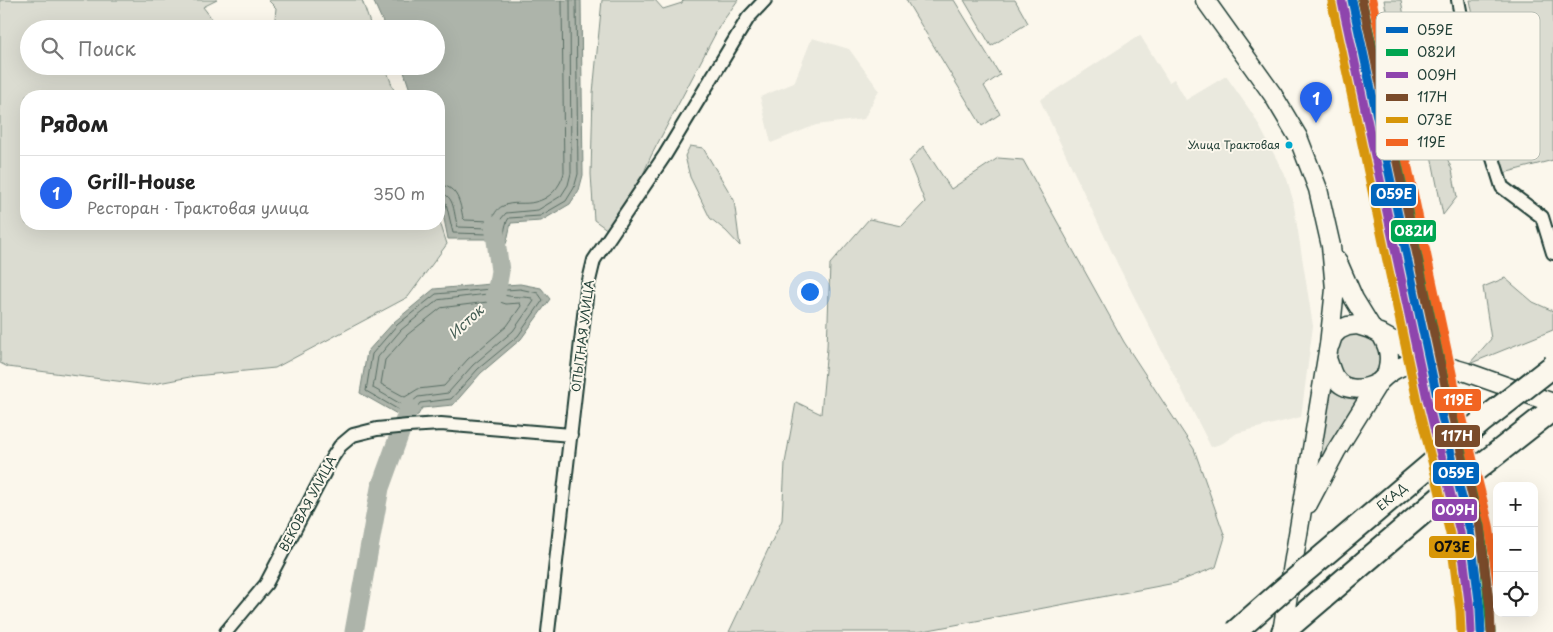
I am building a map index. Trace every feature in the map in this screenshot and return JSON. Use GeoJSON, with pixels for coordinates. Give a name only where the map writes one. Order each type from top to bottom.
{"type":"FeatureCollection","features":[{"type":"Feature","properties":{"kind":"highway","name":"ЕКАД"},"geometry":{"type":"LineString","coordinates":[[1235,632],[1466,435],[1553,366]]}},
{"type":"Feature","properties":{"kind":"highway"},"geometry":{"type":"LineString","coordinates":[[1282,632],[1433,503],[1553,409]]}},
{"type":"Feature","properties":{"kind":"main road"},"geometry":{"type":"LineString","coordinates":[[1205,0],[1273,95],[1298,138],[1318,189],[1331,246],[1335,289],[1328,352],[1282,632]]}},
{"type":"Feature","properties":{"kind":"main road"},"geometry":{"type":"LineString","coordinates":[[1303,513],[1336,451],[1383,378],[1390,363],[1386,343],[1376,332],[1354,299],[1331,246]]}},
{"type":"Feature","properties":{"kind":"main road"},"geometry":{"type":"LineString","coordinates":[[1425,360],[1408,364],[1369,388],[1353,389],[1343,385],[1335,378],[1328,352],[1333,336],[1339,330],[1357,325],[1376,332],[1425,360],[1466,372],[1553,403]]}},
{"type":"Feature","properties":{"kind":"street","name":"ОПЫТНАЯ УЛИЦА"},"geometry":{"type":"LineString","coordinates":[[548,632],[587,289],[594,260],[665,155],[748,18],[765,0]]}},
{"type":"Feature","properties":{"kind":"street"},"geometry":{"type":"LineString","coordinates":[[1494,160],[1502,187],[1542,217],[1553,253]]}},
{"type":"Feature","properties":{"kind":"street","name":"ВЕКОВАЯ УЛИЦА"},"geometry":{"type":"LineString","coordinates":[[226,632],[266,584],[322,475],[340,446],[353,435],[377,429],[441,424],[571,435]]}},
{"type":"Feature","properties":{"kind":"shaded area"},"geometry":{"type":"Polygon","coordinates":[[[0,0],[217,0],[203,7],[213,20],[20,20],[20,75],[388,75],[394,90],[20,90],[20,230],[443,230],[447,244],[408,297],[275,368],[195,376],[148,385],[8,367],[0,363],[0,0]]]}},
{"type":"Feature","properties":{"kind":"shaded area"},"geometry":{"type":"Polygon","coordinates":[[[268,0],[362,0],[369,20],[275,20],[276,8],[268,0]]]}},
{"type":"Feature","properties":{"kind":"shaded area"},"geometry":{"type":"Polygon","coordinates":[[[602,0],[655,0],[663,9],[682,3],[683,0],[738,0],[720,25],[651,156],[635,193],[608,230],[594,220],[591,174],[593,93],[602,0]]]}},
{"type":"Feature","properties":{"kind":"shaded area"},"geometry":{"type":"Polygon","coordinates":[[[906,0],[954,0],[1000,75],[984,86],[1000,114],[982,126],[906,0]]]}},
{"type":"Feature","properties":{"kind":"shaded area"},"geometry":{"type":"Polygon","coordinates":[[[964,0],[1015,0],[1028,23],[991,46],[964,0]]]}},
{"type":"Feature","properties":{"kind":"shaded area"},"geometry":{"type":"Polygon","coordinates":[[[1384,0],[1401,0],[1403,12],[1386,12],[1384,0]]]}},
{"type":"Feature","properties":{"kind":"shaded area"},"geometry":{"type":"Polygon","coordinates":[[[1470,0],[1553,0],[1553,160],[1504,173],[1501,160],[1540,160],[1540,12],[1472,12],[1470,0]]]}},
{"type":"Feature","properties":{"kind":"shaded area"},"geometry":{"type":"Polygon","coordinates":[[[1140,35],[1169,82],[1174,79],[1186,100],[1226,76],[1254,116],[1287,179],[1293,200],[1313,326],[1301,417],[1237,433],[1223,443],[1211,447],[1118,265],[1040,100],[1140,35]]]}},
{"type":"Feature","properties":{"kind":"shaded area"},"geometry":{"type":"Polygon","coordinates":[[[812,38],[849,49],[879,90],[864,119],[816,125],[771,143],[760,97],[794,83],[812,38]]]}},
{"type":"Feature","properties":{"kind":"shaded area"},"geometry":{"type":"Polygon","coordinates":[[[690,146],[703,148],[734,200],[740,246],[710,218],[690,177],[685,156],[690,146]]]}},
{"type":"Feature","properties":{"kind":"shaded area"},"geometry":{"type":"Polygon","coordinates":[[[923,146],[951,189],[998,158],[1023,160],[1124,342],[1194,449],[1225,537],[1216,567],[1175,583],[918,632],[729,632],[782,520],[785,463],[796,402],[821,414],[827,348],[830,264],[869,219],[902,226],[925,202],[909,162],[923,146]]]}},
{"type":"Feature","properties":{"kind":"shaded area"},"geometry":{"type":"Polygon","coordinates":[[[1432,160],[1448,160],[1452,170],[1457,197],[1443,215],[1432,160]]]}},
{"type":"Feature","properties":{"kind":"shaded area"},"geometry":{"type":"Polygon","coordinates":[[[1505,278],[1533,302],[1553,311],[1553,330],[1469,364],[1491,339],[1483,287],[1505,278]]]}},
{"type":"Feature","properties":{"kind":"shaded area"},"geometry":{"type":"Polygon","coordinates":[[[1358,333],[1371,337],[1377,343],[1381,356],[1377,369],[1371,375],[1358,379],[1345,375],[1339,369],[1335,356],[1339,343],[1345,337],[1358,333]]]}},
{"type":"Feature","properties":{"kind":"shaded area"},"geometry":{"type":"Polygon","coordinates":[[[1330,390],[1346,398],[1360,400],[1314,477],[1330,390]]]}},
{"type":"Feature","properties":{"kind":"water"},"geometry":{"type":"Polygon","coordinates":[[[373,0],[581,0],[583,175],[579,190],[570,204],[541,221],[511,223],[503,251],[491,249],[487,239],[448,239],[445,224],[445,90],[410,90],[405,75],[445,75],[445,20],[382,20],[373,0]]]}},
{"type":"Feature","properties":{"kind":"water"},"geometry":{"type":"Polygon","coordinates":[[[496,272],[505,272],[506,285],[520,284],[541,288],[550,299],[521,339],[481,373],[453,405],[422,408],[418,415],[406,419],[360,393],[367,352],[394,322],[434,289],[491,284],[496,272]]]}},
{"type":"Feature","properties":{"kind":"waterway","name":"Исток"},"geometry":{"type":"LineString","coordinates":[[494,225],[500,271],[494,296]]}},
{"type":"Feature","properties":{"kind":"waterway","name":"Исток"},"geometry":{"type":"LineString","coordinates":[[354,632],[380,488],[409,408]]}},
{"type":"Feature","properties":{"kind":"transit line","name":"059Е"},"geometry":{"type":"LineString","coordinates":[[1352,0],[1376,112]]}},
{"type":"Feature","properties":{"kind":"transit line","name":"082И"},"geometry":{"type":"LineString","coordinates":[[1362,0],[1376,61]]}},
{"type":"Feature","properties":{"kind":"transit line","name":"117Н"},"geometry":{"type":"LineString","coordinates":[[1362,0],[1376,65]]}},
{"type":"Feature","properties":{"kind":"transit line","name":"119Е"},"geometry":{"type":"LineString","coordinates":[[1372,0],[1376,19]]}},
{"type":"Feature","properties":{"kind":"transit line","name":"009Н"},"geometry":{"type":"LineString","coordinates":[[1342,2],[1427,399],[1460,532],[1471,632]]}},
{"type":"Feature","properties":{"kind":"transit line","name":"073Е"},"geometry":{"type":"LineString","coordinates":[[1332,4],[1417,401],[1450,534],[1461,632]]}},
{"type":"Feature","properties":{"kind":"transit line","name":"059Е"},"geometry":{"type":"LineString","coordinates":[[1386,160],[1437,397],[1470,530],[1481,632]]}},
{"type":"Feature","properties":{"kind":"transit line","name":"117Н"},"geometry":{"type":"LineString","coordinates":[[1396,160],[1447,395],[1480,528],[1490,608],[1491,632]]}},
{"type":"Feature","properties":{"kind":"transit line","name":"082И"},"geometry":{"type":"LineString","coordinates":[[1399,160],[1445,382],[1481,527],[1491,632]]}},
{"type":"Feature","properties":{"kind":"transit line","name":"119Е"},"geometry":{"type":"LineString","coordinates":[[1406,160],[1456,392],[1489,525],[1496,572]]}},
{"type":"Feature","properties":{"kind":"place","name":"Grill-House"},"geometry":{"type":"Point","coordinates":[1316,123]}},
{"type":"Feature","properties":{"kind":"place","name":"Улица Трактовая"},"geometry":{"type":"Point","coordinates":[1289,145]}}]}
